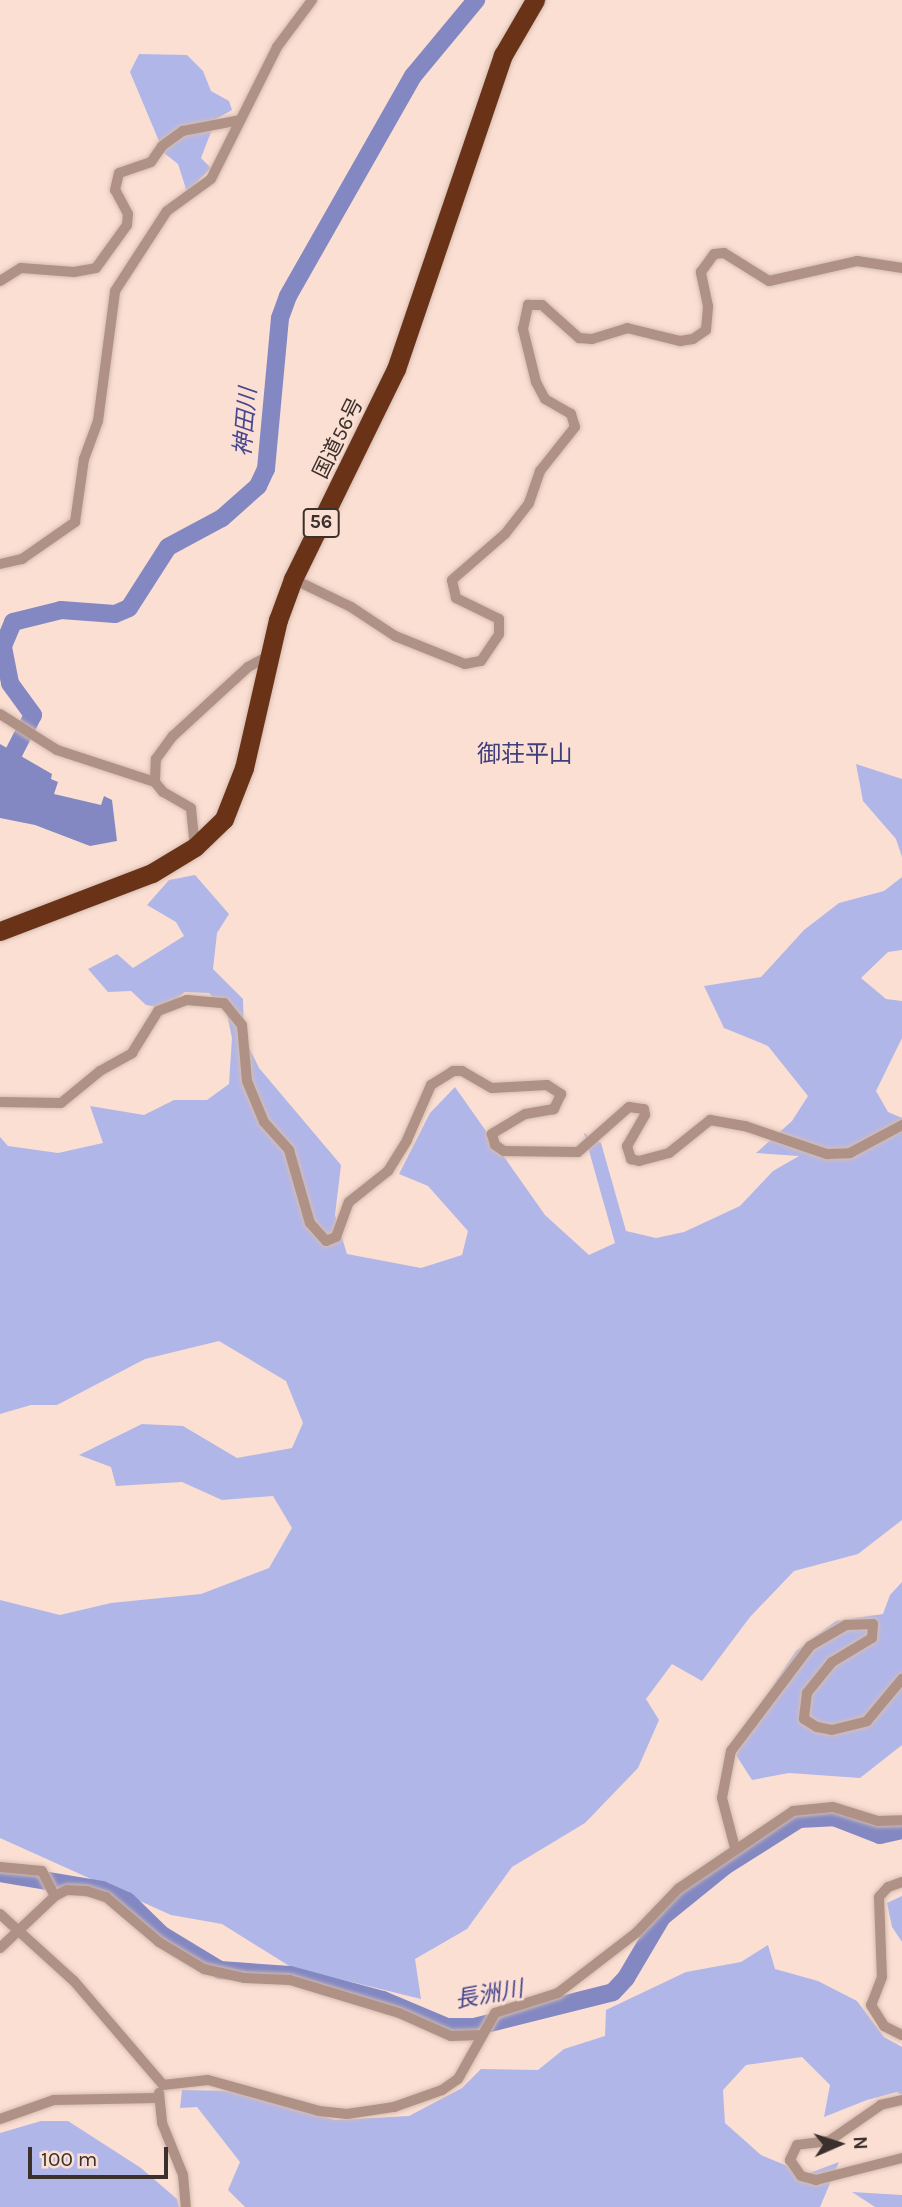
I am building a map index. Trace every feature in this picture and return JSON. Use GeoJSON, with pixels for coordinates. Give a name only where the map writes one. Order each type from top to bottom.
{"type":"FeatureCollection","features":[{"type":"Feature","properties":{"kind":"highway","name":"国道56号"},"geometry":{"type":"LineString","coordinates":[[0,931],[152,873],[195,847],[224,819],[244,768],[269,656],[293,579],[396,369],[503,55],[535,0]]}},
{"type":"Feature","properties":{"kind":"street"},"geometry":{"type":"LineString","coordinates":[[0,564],[22,559],[75,522],[84,459],[98,421],[115,291],[167,211],[211,179],[277,47],[312,0]]}},
{"type":"Feature","properties":{"kind":"street"},"geometry":{"type":"LineString","coordinates":[[0,281],[21,268],[74,272],[96,268],[127,225],[128,215],[115,190],[119,173],[151,162],[162,146],[183,131],[240,120]]}},
{"type":"Feature","properties":{"kind":"street"},"geometry":{"type":"LineString","coordinates":[[293,579],[351,607],[395,636],[466,664],[481,661],[499,634],[499,619],[456,598],[450,586],[452,580],[457,570],[505,534],[529,503],[540,471],[575,427],[571,414],[545,400],[536,382],[523,329],[528,305],[542,305],[579,338],[592,339],[627,328],[680,341],[693,339],[706,330],[708,306],[701,272],[714,254],[724,253],[769,281],[857,261],[902,268]]}},
{"type":"Feature","properties":{"kind":"street"},"geometry":{"type":"LineString","coordinates":[[155,782],[156,759],[173,736],[248,667],[269,656]]}},
{"type":"Feature","properties":{"kind":"street"},"geometry":{"type":"LineString","coordinates":[[0,713],[57,750],[155,782],[163,792],[191,808],[195,847]]}},
{"type":"Feature","properties":{"kind":"street"},"geometry":{"type":"LineString","coordinates":[[0,1102],[61,1102],[100,1071],[132,1054],[158,1011],[187,1000],[224,1003],[242,1025],[247,1082],[264,1122],[289,1150],[310,1223],[326,1241],[336,1237],[349,1202],[388,1171],[407,1140],[431,1085],[453,1071],[462,1071],[492,1088],[547,1085],[561,1094],[554,1109],[525,1114],[492,1134],[495,1145],[504,1151],[578,1152],[629,1107],[643,1109],[645,1115],[627,1146],[631,1159],[639,1161],[669,1153],[710,1120],[745,1126],[827,1154],[850,1153],[902,1125]]}},
{"type":"Feature","properties":{"kind":"street"},"geometry":{"type":"LineString","coordinates":[[735,1848],[722,1798],[732,1751],[810,1646],[846,1625],[873,1624],[872,1637],[832,1662],[807,1693],[804,1719],[817,1727],[832,1730],[867,1721],[902,1679]]}},
{"type":"Feature","properties":{"kind":"street"},"geometry":{"type":"LineString","coordinates":[[163,2085],[208,2080],[331,2113],[371,2112],[442,2090],[458,2079],[495,2013],[558,1993],[636,1933],[678,1889],[793,1811],[811,1806],[833,1807],[878,1821],[902,1820]]}},
{"type":"Feature","properties":{"kind":"street"},"geometry":{"type":"LineString","coordinates":[[0,1867],[41,1871],[55,1896]]}},
{"type":"Feature","properties":{"kind":"street"},"geometry":{"type":"LineString","coordinates":[[902,1882],[888,1886],[879,1898],[882,1977],[871,2005],[884,2026],[902,2035]]}},
{"type":"Feature","properties":{"kind":"street"},"geometry":{"type":"LineString","coordinates":[[0,1948],[55,1896],[67,1890],[106,1897],[159,1942],[221,1975],[290,1980],[398,2013],[451,2036],[482,2035]]}},
{"type":"Feature","properties":{"kind":"street"},"geometry":{"type":"LineString","coordinates":[[0,1914],[74,1981],[163,2085]]}},
{"type":"Feature","properties":{"kind":"street"},"geometry":{"type":"LineString","coordinates":[[163,2085],[156,2098],[183,2175],[186,2207]]}},
{"type":"Feature","properties":{"kind":"street"},"geometry":{"type":"LineString","coordinates":[[0,2119],[54,2100],[156,2098]]}},
{"type":"Feature","properties":{"kind":"street"},"geometry":{"type":"LineString","coordinates":[[902,2100],[881,2105],[830,2141],[797,2145],[790,2160],[801,2176],[816,2180],[902,2158]]}},
{"type":"Feature","properties":{"kind":"shaded area"},"geometry":{"type":"Polygon","coordinates":[[[139,54],[187,55],[203,71],[211,91],[229,101],[232,110],[216,119],[201,158],[211,168],[187,192],[178,164],[164,153],[130,72],[139,54]]]}},
{"type":"Feature","properties":{"kind":"shaded area"},"geometry":{"type":"Polygon","coordinates":[[[0,744],[52,774],[51,779],[58,782],[54,794],[101,805],[104,796],[112,800],[117,841],[90,846],[35,825],[0,818],[0,744]]]}},
{"type":"Feature","properties":{"kind":"shaded area"},"geometry":{"type":"Polygon","coordinates":[[[856,764],[902,779],[902,857],[896,839],[863,801],[856,764]]]}},
{"type":"Feature","properties":{"kind":"shaded area"},"geometry":{"type":"Polygon","coordinates":[[[195,875],[229,914],[217,933],[213,969],[243,999],[244,1037],[259,1068],[341,1165],[335,1215],[347,1254],[421,1268],[462,1255],[468,1231],[428,1186],[399,1174],[430,1113],[455,1087],[545,1215],[589,1255],[615,1243],[584,1133],[601,1143],[626,1231],[656,1238],[684,1232],[740,1206],[773,1171],[799,1156],[756,1153],[792,1121],[808,1096],[768,1046],[724,1028],[704,986],[761,977],[804,930],[839,903],[884,891],[902,877],[902,950],[888,952],[861,978],[886,999],[902,1001],[902,1038],[876,1091],[888,1112],[902,1118],[902,1520],[858,1554],[794,1571],[750,1617],[702,1681],[672,1664],[646,1699],[659,1720],[638,1768],[585,1823],[512,1867],[467,1929],[415,1959],[421,1999],[291,1967],[222,1924],[171,1915],[0,1838],[0,1600],[60,1615],[111,1603],[201,1594],[269,1568],[292,1528],[273,1496],[222,1500],[182,1482],[116,1486],[111,1467],[79,1455],[142,1424],[183,1426],[237,1458],[292,1448],[303,1423],[286,1381],[219,1341],[145,1359],[57,1405],[31,1405],[0,1414],[0,1137],[8,1146],[58,1153],[103,1143],[90,1106],[144,1115],[174,1100],[207,1100],[229,1084],[232,1038],[227,1014],[209,993],[185,992],[163,1008],[146,1005],[131,991],[108,992],[88,969],[117,954],[133,968],[184,936],[176,922],[147,905],[169,880],[195,875]]]}},
{"type":"Feature","properties":{"kind":"shaded area"},"geometry":{"type":"Polygon","coordinates":[[[902,1582],[902,1745],[860,1778],[789,1773],[752,1780],[736,1755],[762,1702],[796,1651],[836,1621],[883,1614],[890,1595],[902,1582]]]}},
{"type":"Feature","properties":{"kind":"shaded area"},"geometry":{"type":"Polygon","coordinates":[[[902,1896],[902,1942],[892,1927],[887,1903],[902,1896]]]}},
{"type":"Feature","properties":{"kind":"shaded area"},"geometry":{"type":"Polygon","coordinates":[[[768,1945],[775,1969],[818,1981],[857,2001],[884,2037],[902,2047],[902,2095],[897,2092],[867,2100],[824,2117],[830,2085],[802,2057],[746,2065],[723,2090],[725,2123],[761,2155],[807,2174],[839,2162],[820,2207],[245,2207],[228,2190],[240,2162],[197,2107],[180,2108],[182,2090],[235,2091],[335,2120],[409,2116],[462,2088],[481,2069],[538,2070],[564,2049],[605,2036],[606,2010],[686,1972],[741,1962],[768,1945]]]}},
{"type":"Feature","properties":{"kind":"shaded area"},"geometry":{"type":"Polygon","coordinates":[[[41,2121],[68,2121],[141,2168],[177,2199],[179,2207],[0,2207],[0,2133],[41,2121]]]}},
{"type":"Feature","properties":{"kind":"shaded area"},"geometry":{"type":"Polygon","coordinates":[[[852,2192],[902,2195],[902,2207],[875,2207],[852,2192]]]}},
{"type":"Feature","properties":{"kind":"waterway","name":"神田川"},"geometry":{"type":"LineString","coordinates":[[8,764],[33,715],[10,683],[3,646],[13,622],[61,610],[115,614],[129,608],[168,547],[222,518],[258,486],[266,469],[280,318],[288,296],[413,76],[476,0]]}},
{"type":"Feature","properties":{"kind":"waterway","name":"長洲川"},"geometry":{"type":"LineString","coordinates":[[0,1873],[102,1890],[127,1901],[162,1935],[220,1970],[290,1975],[383,2000],[447,2027],[474,2027],[613,1992],[626,1978],[662,1917],[725,1866],[799,1819],[834,1817],[880,1835],[902,1830]]}},
{"type":"Feature","properties":{"kind":"district","name":"御荘平山"},"geometry":{"type":"Point","coordinates":[525,755]}}]}
